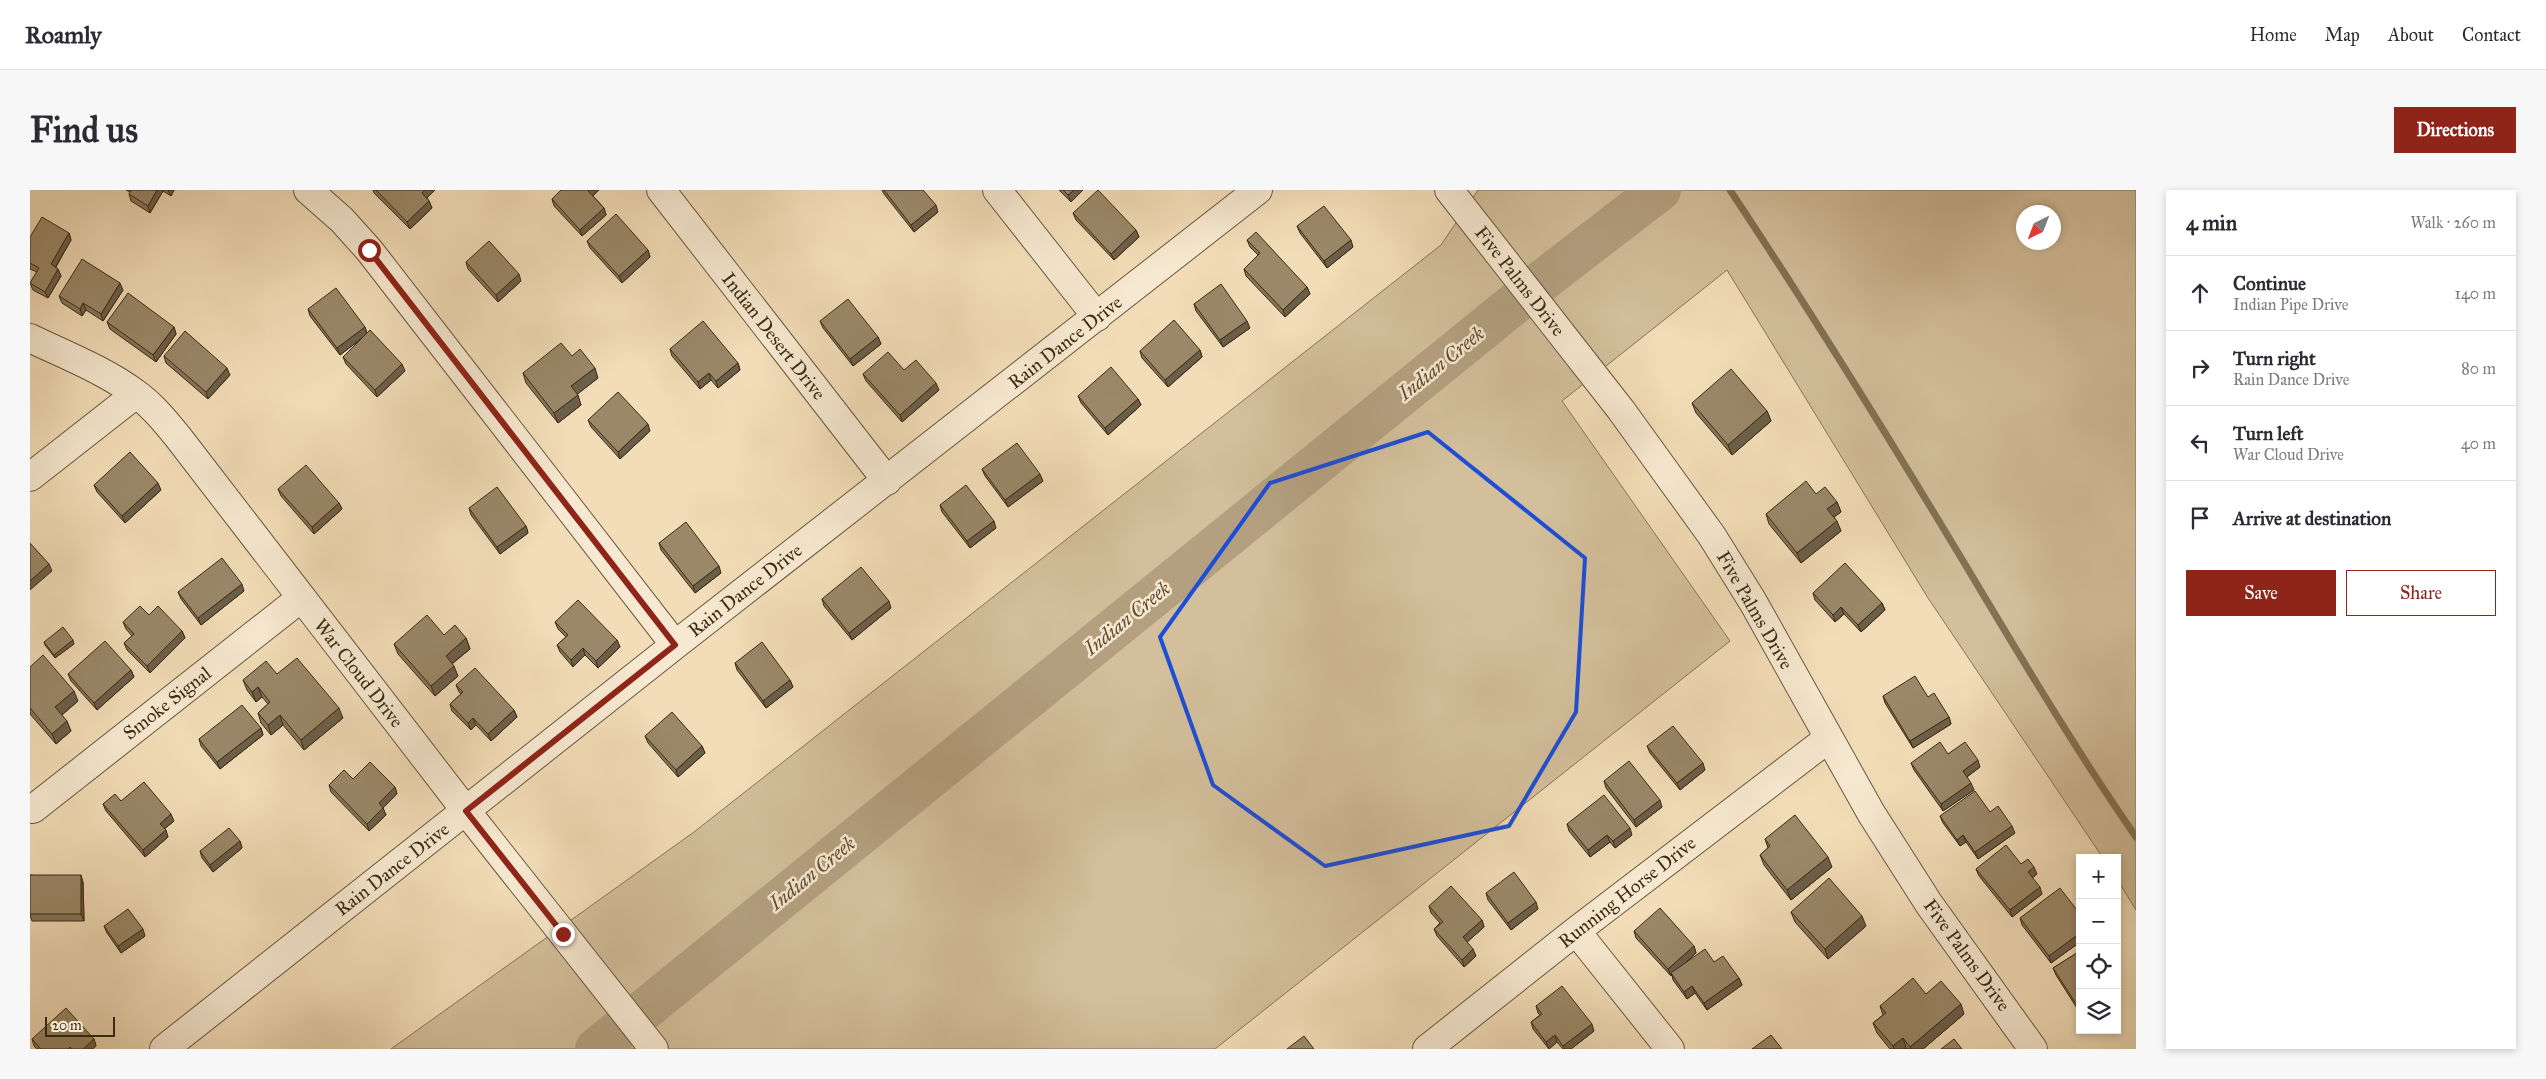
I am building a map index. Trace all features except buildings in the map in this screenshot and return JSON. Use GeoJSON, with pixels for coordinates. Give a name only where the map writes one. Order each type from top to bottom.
{"type":"FeatureCollection","features":[{"type":"Feature","properties":{"kind":"street"},"geometry":{"type":"LineString","coordinates":[[308,190],[342,220],[369,250],[675,645]]}},
{"type":"Feature","properties":{"kind":"street","name":"Indian Desert Drive"},"geometry":{"type":"LineString","coordinates":[[661,190],[887,481]]}},
{"type":"Feature","properties":{"kind":"street"},"geometry":{"type":"LineString","coordinates":[[998,190],[1097,317]]}},
{"type":"Feature","properties":{"kind":"street","name":"Rain Dance Drive"},"geometry":{"type":"LineString","coordinates":[[164,1049],[675,645],[1258,190]]}},
{"type":"Feature","properties":{"kind":"street","name":"Five Palms Drive"},"geometry":{"type":"LineString","coordinates":[[1449,190],[1666,469],[1712,536],[1752,602],[1871,813],[1929,904],[2033,1049]]}},
{"type":"Feature","properties":{"kind":"street","name":"War Cloud Drive"},"geometry":{"type":"LineString","coordinates":[[30,338],[114,379],[136,394],[158,413],[466,811],[654,1049]]}},
{"type":"Feature","properties":{"kind":"street"},"geometry":{"type":"LineString","coordinates":[[30,477],[136,394]]}},
{"type":"Feature","properties":{"kind":"street","name":"Smoke Signal"},"geometry":{"type":"LineString","coordinates":[[33,809],[300,598]]}},
{"type":"Feature","properties":{"kind":"street","name":"Running Horse Drive"},"geometry":{"type":"LineString","coordinates":[[1427,1049],[1576,931],[1828,738]]}},
{"type":"Feature","properties":{"kind":"street"},"geometry":{"type":"LineString","coordinates":[[1576,931],[1670,1049]]}},
{"type":"Feature","properties":{"kind":"highlighted area"},"geometry":{"type":"Polygon","coordinates":[[[1428,432],[1585,558],[1576,712],[1509,826],[1325,866],[1213,785],[1160,637],[1270,483],[1428,432]]]}},
{"type":"Feature","properties":{"kind":"shaded area"},"geometry":{"type":"Polygon","coordinates":[[[1478,190],[2136,190],[2136,910],[2121,886],[2121,854],[2100,854],[1928,598],[1727,270],[1562,401],[1730,641],[1215,1049],[391,1049],[694,832],[1441,245],[1478,190]]]}},
{"type":"Feature","properties":{"kind":"waterway","name":"Indian Creek"},"geometry":{"type":"LineString","coordinates":[[596,1049],[1551,274],[1660,190]]}},
{"type":"Feature","properties":{"kind":"waterway"},"geometry":{"type":"LineString","coordinates":[[1730,190],[1857,388],[2056,715],[2136,837]]}},
{"type":"Feature","properties":{"kind":"route"},"geometry":{"type":"LineString","coordinates":[[369,250],[675,645],[466,811],[563,934]]}}]}
